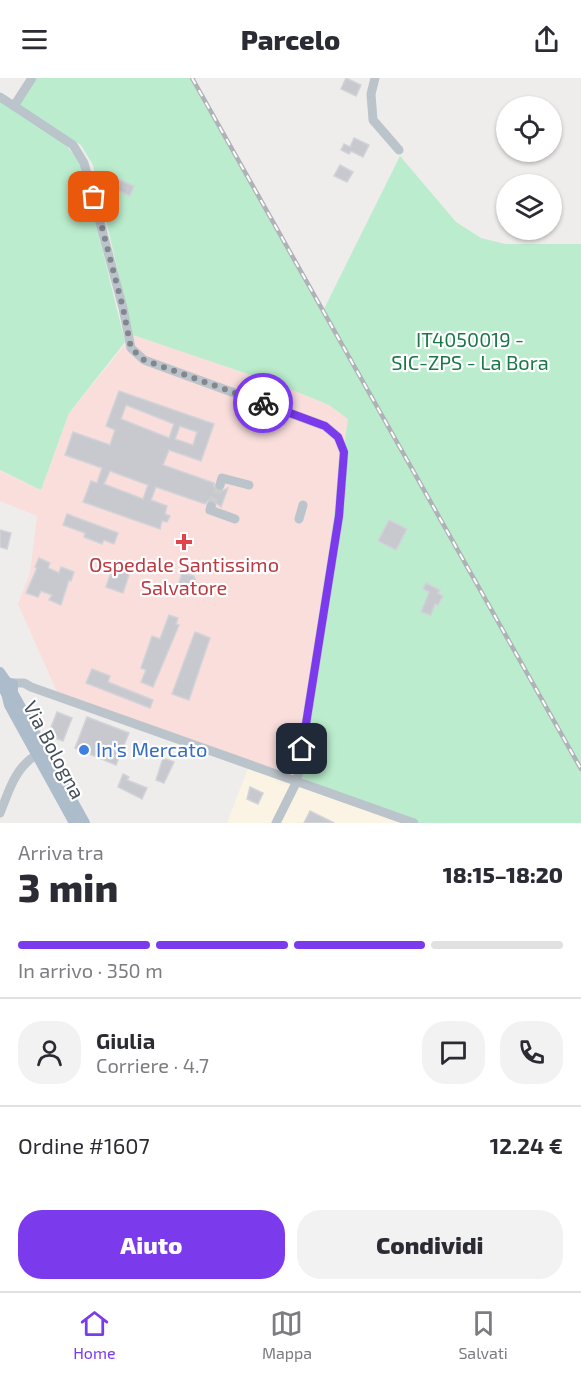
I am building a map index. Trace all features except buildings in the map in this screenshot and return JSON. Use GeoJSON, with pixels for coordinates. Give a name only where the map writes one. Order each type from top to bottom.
{"type":"FeatureCollection","features":[{"type":"Feature","properties":{"kind":"main road","name":"Via Bologna"},"geometry":{"type":"LineString","coordinates":[[0,672],[86,823]]}},
{"type":"Feature","properties":{"kind":"main road","name":"Via Bologna"},"geometry":{"type":"LineString","coordinates":[[8,687],[9,705],[74,823]]}},
{"type":"Feature","properties":{"kind":"street"},"geometry":{"type":"LineString","coordinates":[[14,106],[32,78]]}},
{"type":"Feature","properties":{"kind":"street"},"geometry":{"type":"LineString","coordinates":[[375,78],[371,93],[373,120],[399,150]]}},
{"type":"Feature","properties":{"kind":"street"},"geometry":{"type":"LineString","coordinates":[[0,97],[73,146],[84,163],[123,308],[131,348],[144,360],[325,426],[338,437],[344,452],[339,516],[297,781],[276,823]]}},
{"type":"Feature","properties":{"kind":"street"},"geometry":{"type":"LineString","coordinates":[[220,485],[222,478],[249,485]]}},
{"type":"Feature","properties":{"kind":"street"},"geometry":{"type":"LineString","coordinates":[[299,519],[303,505]]}},
{"type":"Feature","properties":{"kind":"street"},"geometry":{"type":"LineString","coordinates":[[211,506],[210,510],[235,519]]}},
{"type":"Feature","properties":{"kind":"street"},"geometry":{"type":"LineString","coordinates":[[8,687],[24,682],[31,687],[414,823]]}},
{"type":"Feature","properties":{"kind":"street"},"geometry":{"type":"LineString","coordinates":[[0,813],[18,771],[26,761],[36,755]]}},
{"type":"Feature","properties":{"kind":"shaded area","name":"Ospedale Santissimo Salvatore"},"geometry":{"type":"Polygon","coordinates":[[[133,335],[283,386],[329,405],[348,419],[297,775],[183,742],[58,694],[18,604],[30,573],[37,516],[0,501],[0,471],[41,490],[69,413],[133,335]]]}},
{"type":"Feature","properties":{"kind":"shaded area"},"geometry":{"type":"Polygon","coordinates":[[[251,761],[297,774],[420,823],[227,823],[251,761]]]}},
{"type":"Feature","properties":{"kind":"green space","name":"IT4050019 - SIC-ZPS - La Bora"},"geometry":{"type":"Polygon","coordinates":[[[37,78],[196,78],[193,84],[353,368],[323,311],[400,156],[456,222],[481,238],[505,244],[581,244],[581,823],[419,823],[307,781],[297,775],[348,419],[329,405],[283,386],[133,335],[93,165],[81,145],[24,109],[64,143],[81,163],[125,342],[69,413],[41,490],[0,470],[0,94],[19,105],[37,78]]]}},
{"type":"Feature","properties":{"kind":"tunnel"},"geometry":{"type":"LineString","coordinates":[[211,506],[220,485]]}},
{"type":"Feature","properties":{"kind":"railway"},"geometry":{"type":"LineString","coordinates":[[192,78],[581,769]]}},
{"type":"Feature","properties":{"kind":"way so far"},"geometry":{"type":"LineString","coordinates":[[94,197],[131,348],[144,360],[263,403]]}},
{"type":"Feature","properties":{"kind":"place","name":"Ospedale Santissimo Salvatore"},"geometry":{"type":"Point","coordinates":[184,542]}},
{"type":"Feature","properties":{"kind":"place","name":"In's Mercato"},"geometry":{"type":"Point","coordinates":[84,750]}},
{"type":"Feature","properties":{"kind":"route"},"geometry":{"type":"LineString","coordinates":[[263,403],[325,426],[338,437],[344,452],[339,516],[302,749]]}}]}
